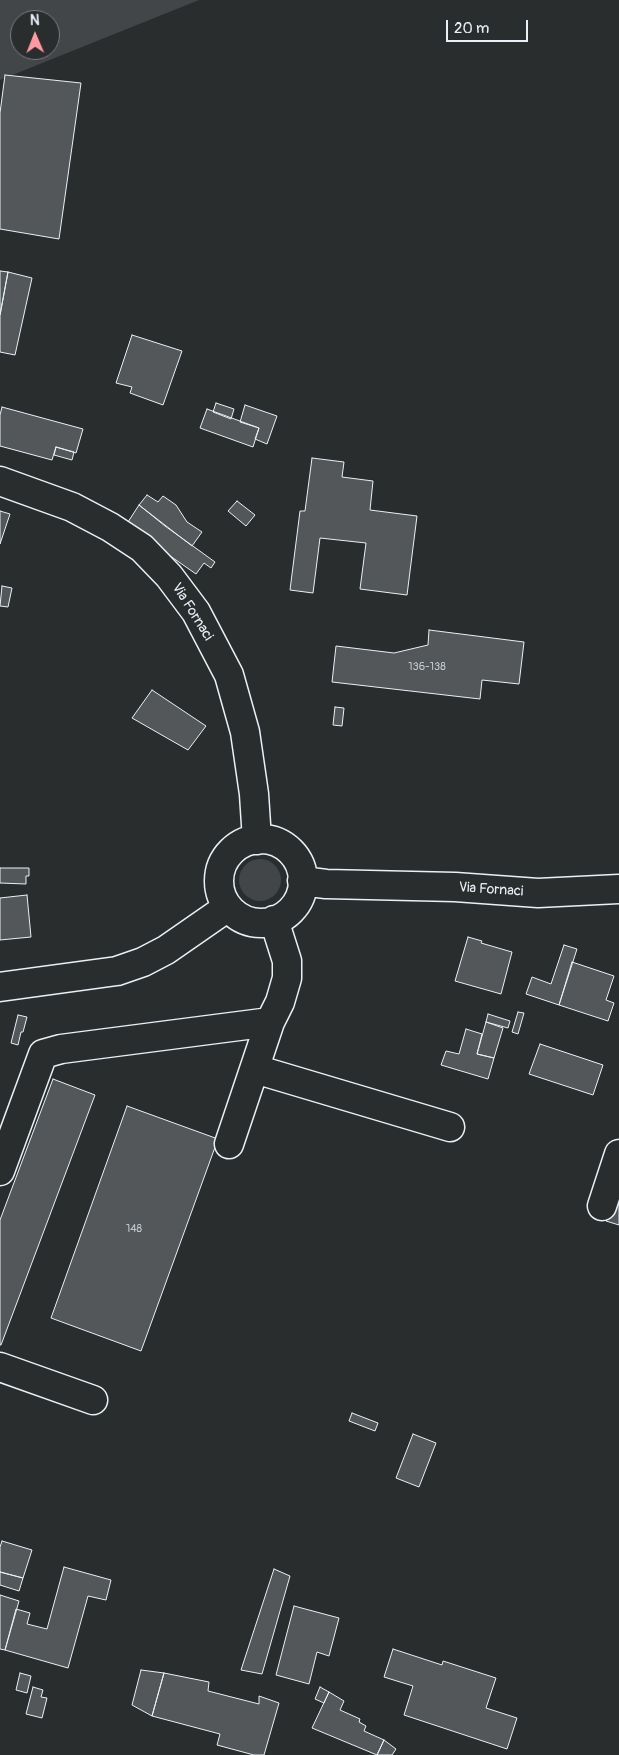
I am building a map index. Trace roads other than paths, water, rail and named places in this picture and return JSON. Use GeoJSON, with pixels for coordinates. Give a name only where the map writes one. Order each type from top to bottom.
{"type":"FeatureCollection","features":[{"type":"Feature","properties":{"kind":"street","name":"Via Fornaci"},"geometry":{"type":"LineString","coordinates":[[0,481],[72,507],[110,527],[142,548],[169,576],[196,612],[229,675],[245,732],[254,794],[257,840]]}},
{"type":"Feature","properties":{"kind":"street"},"geometry":{"type":"LineString","coordinates":[[268,840],[280,844],[289,850],[301,870],[302,881],[301,892],[294,906],[283,917],[263,923],[243,919],[228,907],[222,897],[219,875],[222,864],[236,847],[246,842],[268,840]]}},
{"type":"Feature","properties":{"kind":"street","name":"Via Fornaci"},"geometry":{"type":"LineString","coordinates":[[302,881],[326,884],[455,887],[538,893],[619,889]]}},
{"type":"Feature","properties":{"kind":"street"},"geometry":{"type":"LineString","coordinates":[[0,987],[117,971],[143,962],[166,950],[228,907]]}},
{"type":"Feature","properties":{"kind":"street"},"geometry":{"type":"LineString","coordinates":[[230,1144],[270,1022],[280,1002],[287,978],[287,961],[274,920]]}},
{"type":"Feature","properties":{"kind":"street"},"geometry":{"type":"LineString","coordinates":[[0,1171],[43,1054],[61,1049],[270,1022]]}},
{"type":"Feature","properties":{"kind":"street"},"geometry":{"type":"LineString","coordinates":[[255,1069],[450,1127]]}},
{"type":"Feature","properties":{"kind":"street"},"geometry":{"type":"LineString","coordinates":[[602,1206],[619,1154]]}},
{"type":"Feature","properties":{"kind":"street"},"geometry":{"type":"LineString","coordinates":[[0,1367],[93,1400]]}}]}
